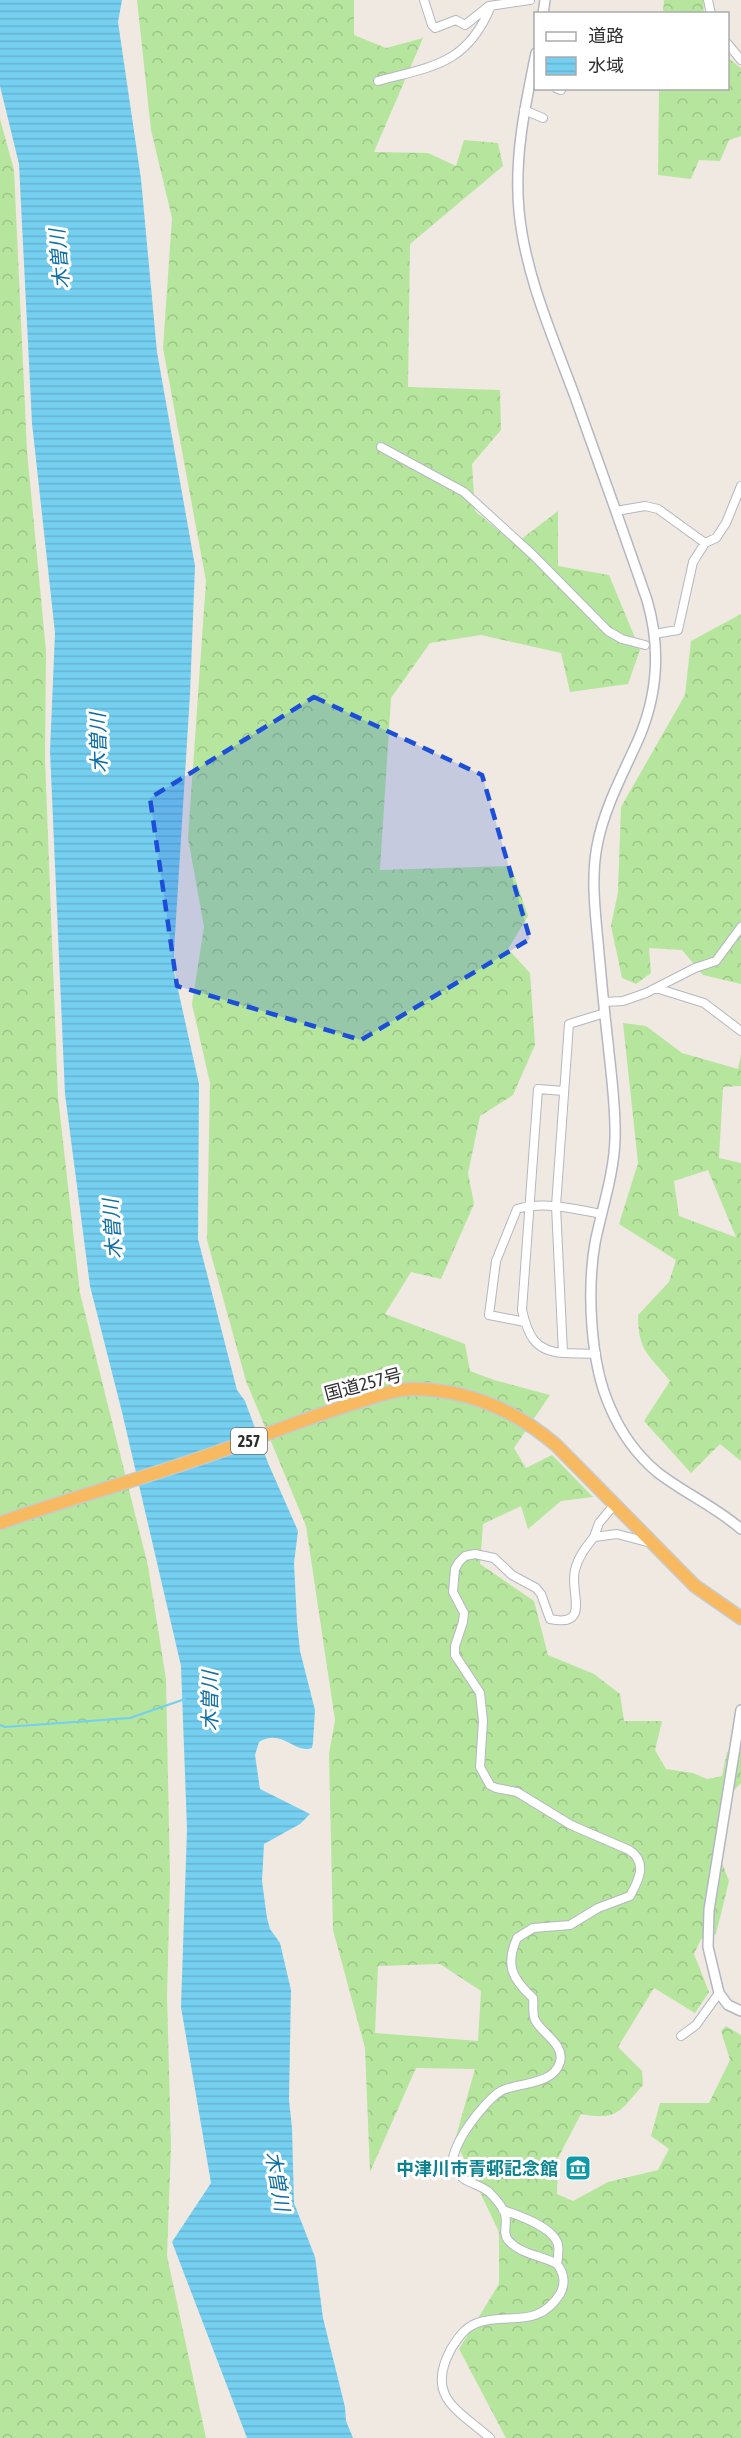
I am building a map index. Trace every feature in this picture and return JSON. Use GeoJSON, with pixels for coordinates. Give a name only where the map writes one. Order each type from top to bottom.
{"type":"FeatureCollection","features":[{"type":"Feature","properties":{"kind":"highway","name":"国道257号"},"geometry":{"type":"LineString","coordinates":[[3,1522],[211,1455],[334,1409],[391,1391],[413,1389],[451,1392],[496,1405],[537,1428],[695,1586],[741,1618]]}},
{"type":"Feature","properties":{"kind":"street"},"geometry":{"type":"LineString","coordinates":[[424,0],[435,28],[456,20],[465,25],[491,6],[530,0]]}},
{"type":"Feature","properties":{"kind":"street"},"geometry":{"type":"LineString","coordinates":[[378,81],[427,68],[455,57],[475,35],[491,6]]}},
{"type":"Feature","properties":{"kind":"street"},"geometry":{"type":"LineString","coordinates":[[729,45],[741,60]]}},
{"type":"Feature","properties":{"kind":"street"},"geometry":{"type":"LineString","coordinates":[[534,68],[524,110],[518,175],[519,211],[523,236],[542,306],[647,600],[654,634],[657,672],[653,696],[640,736],[607,809],[596,850],[594,893],[615,1138],[612,1166],[594,1250],[593,1333],[602,1386],[609,1407],[638,1452],[656,1471],[741,1528]]}},
{"type":"Feature","properties":{"kind":"street"},"geometry":{"type":"LineString","coordinates":[[524,110],[543,118]]}},
{"type":"Feature","properties":{"kind":"street"},"geometry":{"type":"LineString","coordinates":[[381,447],[464,492],[533,555],[608,631],[622,639],[645,645]]}},
{"type":"Feature","properties":{"kind":"street"},"geometry":{"type":"LineString","coordinates":[[654,634],[678,630],[693,562],[705,543],[716,538],[726,523],[741,486]]}},
{"type":"Feature","properties":{"kind":"street"},"geometry":{"type":"LineString","coordinates":[[616,511],[645,506],[658,509],[705,543]]}},
{"type":"Feature","properties":{"kind":"street"},"geometry":{"type":"LineString","coordinates":[[604,1002],[623,1001],[656,988],[695,968],[716,961],[741,927]]}},
{"type":"Feature","properties":{"kind":"street"},"geometry":{"type":"LineString","coordinates":[[656,988],[704,1003],[741,1031]]}},
{"type":"Feature","properties":{"kind":"street"},"geometry":{"type":"LineString","coordinates":[[563,1353],[556,1206],[569,1024],[605,1013]]}},
{"type":"Feature","properties":{"kind":"street"},"geometry":{"type":"LineString","coordinates":[[564,1091],[538,1089],[522,1310],[532,1340],[549,1352],[596,1354]]}},
{"type":"Feature","properties":{"kind":"street"},"geometry":{"type":"LineString","coordinates":[[525,1322],[489,1315],[496,1261],[517,1209],[530,1205],[556,1206],[602,1214]]}},
{"type":"Feature","properties":{"kind":"street"},"geometry":{"type":"LineString","coordinates":[[557,2264],[533,2256],[516,2247],[505,2235],[506,2216],[503,2210],[488,2191],[459,2175],[451,2162],[460,2139],[486,2104],[500,2092],[531,2083],[550,2074],[558,2067],[561,2060],[559,2048],[536,2022],[533,1998],[516,1983],[513,1975],[514,1946],[517,1938],[533,1928],[570,1925],[598,1908],[630,1896],[639,1879],[640,1866],[636,1854],[571,1825],[517,1792],[496,1788],[483,1774],[479,1760],[483,1721],[480,1693],[455,1655],[455,1646],[464,1613],[453,1592],[455,1569],[465,1556],[475,1554],[494,1558],[512,1575],[536,1588],[541,1594],[549,1618],[566,1620],[572,1617],[576,1609],[574,1571],[594,1537],[599,1523],[615,1504]]}},
{"type":"Feature","properties":{"kind":"street"},"geometry":{"type":"LineString","coordinates":[[594,1537],[617,1534],[635,1541],[654,1544]]}},
{"type":"Feature","properties":{"kind":"street"},"geometry":{"type":"LineString","coordinates":[[741,1710],[709,1910],[708,1947],[719,1993],[728,2005],[741,2011]]}},
{"type":"Feature","properties":{"kind":"street"},"geometry":{"type":"LineString","coordinates":[[681,2036],[696,2025],[719,1993]]}},
{"type":"Feature","properties":{"kind":"street"},"geometry":{"type":"LineString","coordinates":[[490,2438],[447,2401],[442,2385],[442,2370],[458,2336],[468,2327],[486,2321],[530,2317],[541,2312],[552,2303],[564,2287],[564,2275],[557,2264],[558,2245],[550,2233],[528,2220],[503,2210]]}},
{"type":"Feature","properties":{"kind":"highlighted area"},"geometry":{"type":"Polygon","coordinates":[[[314,697],[482,775],[530,939],[361,1040],[177,986],[150,798],[314,697]]]}},
{"type":"Feature","properties":{"kind":"green space"},"geometry":{"type":"Polygon","coordinates":[[[137,0],[354,0],[354,35],[386,48],[423,38],[374,152],[428,153],[456,166],[464,140],[498,143],[503,166],[410,244],[408,387],[500,390],[501,430],[472,464],[475,511],[515,544],[558,511],[558,566],[609,575],[640,650],[628,684],[570,692],[561,653],[481,635],[430,643],[391,698],[380,870],[511,866],[528,916],[508,949],[530,973],[535,1045],[513,1095],[480,1116],[468,1173],[474,1204],[441,1279],[411,1272],[385,1314],[465,1344],[470,1371],[550,1395],[514,1448],[526,1468],[552,1455],[593,1497],[561,1501],[528,1529],[521,1506],[483,1524],[480,1564],[534,1601],[548,1655],[594,1674],[620,1694],[624,1721],[662,1721],[655,1750],[666,1769],[693,1773],[707,1779],[722,1776],[727,1752],[741,1752],[741,1783],[721,1804],[715,1845],[729,1881],[716,1934],[701,1939],[694,1954],[709,1992],[695,2013],[654,1988],[618,2047],[642,2071],[643,2085],[623,2107],[611,2115],[581,2114],[558,2158],[557,2194],[573,2201],[608,2182],[658,2170],[669,2149],[651,2136],[660,2103],[709,2103],[730,2060],[721,2031],[726,2026],[741,2035],[741,2438],[506,2438],[459,2349],[499,2284],[499,2232],[455,2140],[475,2069],[416,2068],[370,2172],[365,2048],[333,1930],[329,1754],[335,1720],[306,1526],[246,1381],[207,1240],[210,1083],[192,1004],[204,927],[188,838],[206,581],[163,348],[172,218],[151,130],[137,0]],[[440,1964],[378,1966],[375,2033],[478,2041],[481,1991],[440,1964]]]}},
{"type":"Feature","properties":{"kind":"green space"},"geometry":{"type":"Polygon","coordinates":[[[664,0],[703,0],[704,12],[663,12],[664,0]]]}},
{"type":"Feature","properties":{"kind":"green space"},"geometry":{"type":"Polygon","coordinates":[[[729,59],[741,68],[741,136],[729,140],[720,161],[699,160],[691,179],[658,175],[659,90],[729,90],[729,59]]]}},
{"type":"Feature","properties":{"kind":"green space"},"geometry":{"type":"Polygon","coordinates":[[[0,119],[14,170],[27,451],[46,651],[45,760],[58,1097],[80,1293],[148,1566],[166,1679],[170,1879],[167,1996],[171,2146],[167,2256],[206,2438],[0,2438],[0,119]]]}},
{"type":"Feature","properties":{"kind":"green space"},"geometry":{"type":"Polygon","coordinates":[[[741,614],[741,984],[703,975],[682,950],[649,948],[651,973],[636,984],[622,978],[611,926],[618,892],[621,807],[685,695],[691,641],[741,614]]]}},
{"type":"Feature","properties":{"kind":"green space"},"geometry":{"type":"Polygon","coordinates":[[[623,1023],[646,1026],[682,1053],[738,1069],[741,1054],[741,1086],[723,1087],[719,1158],[741,1163],[741,1461],[720,1444],[691,1473],[644,1421],[670,1381],[646,1352],[640,1337],[638,1315],[669,1282],[676,1260],[619,1224],[638,1163],[623,1023]],[[708,1170],[674,1181],[679,1216],[736,1237],[708,1170]]]}},
{"type":"Feature","properties":{"kind":"water","name":"木曽川"},"geometry":{"type":"Polygon","coordinates":[[[0,0],[122,0],[118,22],[141,179],[157,352],[195,566],[190,694],[173,967],[199,1084],[198,1239],[237,1390],[245,1401],[268,1463],[298,1531],[294,1563],[297,1622],[300,1651],[315,1710],[312,1748],[299,1748],[281,1739],[267,1738],[259,1742],[255,1755],[260,1789],[310,1814],[300,1824],[264,1844],[262,1881],[267,1918],[270,1929],[280,1943],[291,1990],[289,2100],[294,2203],[315,2257],[323,2318],[345,2407],[346,2421],[353,2438],[247,2438],[172,2242],[211,2183],[181,2007],[187,1829],[181,1666],[90,1286],[65,1094],[50,751],[55,633],[32,423],[19,164],[0,86],[0,0]]]}},
{"type":"Feature","properties":{"kind":"waterway"},"geometry":{"type":"LineString","coordinates":[[0,1725],[5,1727],[130,1718],[185,1699]]}},
{"type":"Feature","properties":{"kind":"place","name":"中津川市青邨記念館"},"geometry":{"type":"Point","coordinates":[578,2168]}}]}
